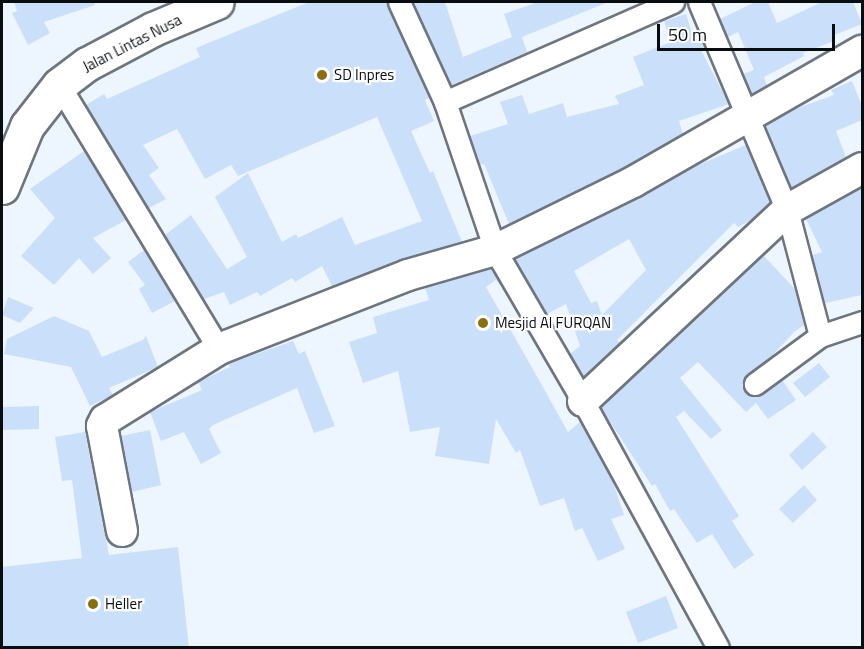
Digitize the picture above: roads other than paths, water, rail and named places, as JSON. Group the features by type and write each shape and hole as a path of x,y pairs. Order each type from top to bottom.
{"highway":[{"name":"Jalan Lintas Nusa","path":"2,187 27,126 59,84 87,64 144,34 217,2"}],"street":[{"path":"399,2 444,102 495,250 583,401 718,648"},
{"path":"444,102 673,2"},
{"path":"699,2 787,210 820,336"},
{"path":"122,531 103,423 219,349 408,275 495,250 633,182 862,51"},
{"path":"59,84 219,349"},
{"path":"583,401 787,210 862,168"},
{"path":"755,384 820,336 862,322"}],"place":[{"name":"SD Inpres","path":"322,75"},
{"name":"Mesjid Al FURQAN","path":"483,323"},
{"name":"Heller","path":"93,604"}]}
